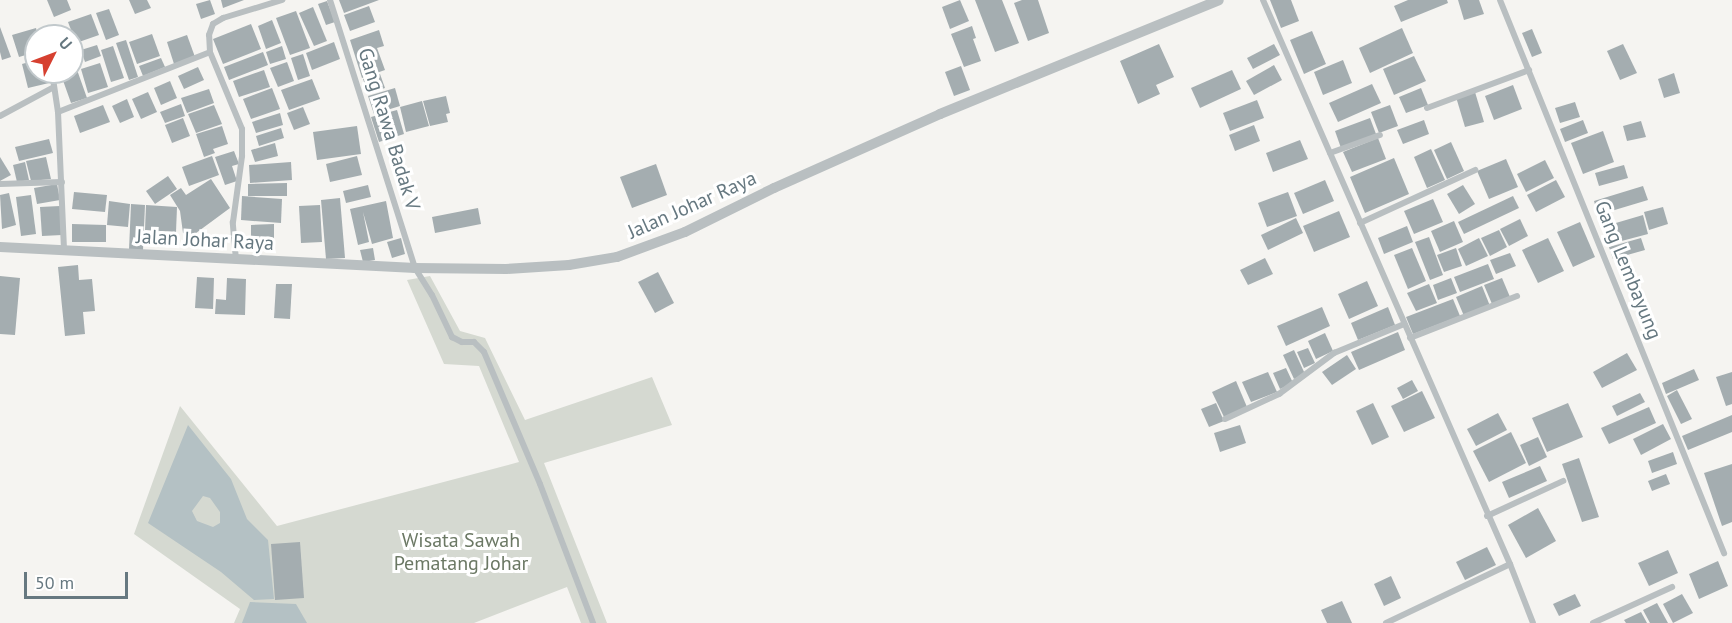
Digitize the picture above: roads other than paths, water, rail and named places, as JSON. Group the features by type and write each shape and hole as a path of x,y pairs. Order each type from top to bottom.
{"street":[{"path":"236,260 233,222 242,156 242,129 210,52 209,35 217,21 282,0"},
{"name":"Gang Rawa Badak V","path":"330,0 415,268 432,295 452,337 462,342 474,342 484,352 540,484 593,623"},
{"name":"Jalan Johar Raya","path":"0,247 415,268 507,269 569,265 617,257 649,247 940,114 1219,0"},
{"path":"1263,0 1487,516 1510,564 1533,623"},
{"name":"Gang Lembayung","path":"1500,0 1724,553"},
{"path":"58,112 210,52"},
{"path":"1427,108 1529,70"},
{"path":"54,84 58,112 58,158 62,182 64,251"},
{"path":"0,116 54,87"},
{"path":"1330,153 1380,135"},
{"path":"1360,223 1476,170"},
{"path":"0,184 62,182"},
{"path":"1410,338 1516,296"},
{"path":"1225,419 1278,394 1328,357 1404,324"},
{"path":"1487,516 1563,481"},
{"path":"1386,623 1510,564"},
{"path":"1593,623 1672,587"}],"park label":[{"name":"Wisata Sawah Pematang Johar","path":"461,552"}]}
